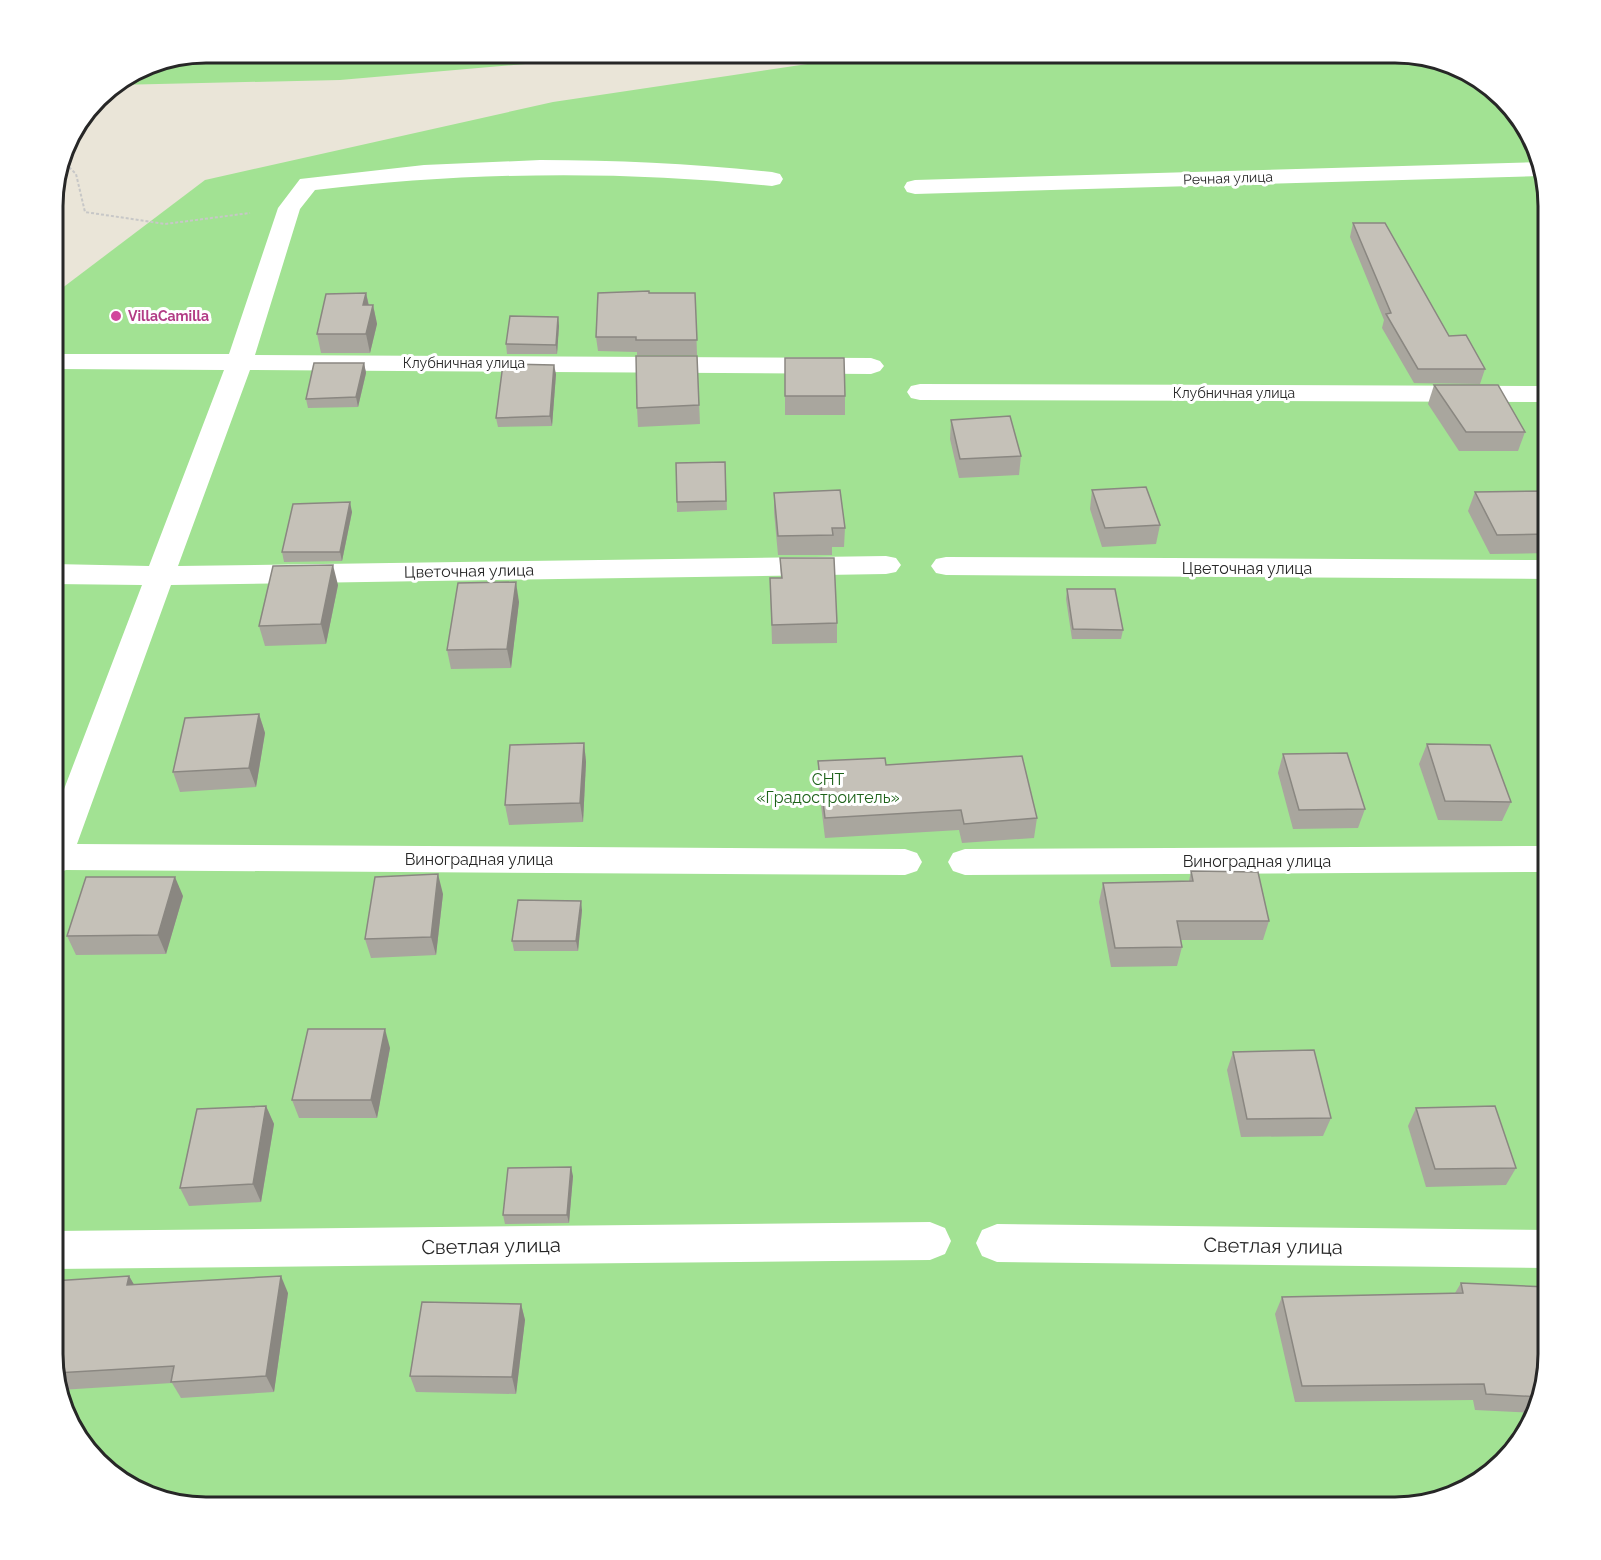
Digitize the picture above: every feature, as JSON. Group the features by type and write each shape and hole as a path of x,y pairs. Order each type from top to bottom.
{"street":[{"path":"63,833 240,362 289,208 308,184 384,174 507,166 699,170 772,179"},
{"name":"Речная улица","path":"915,187 1533,169"},
{"name":"Клубничная улица","path":"63,362 871,366"},
{"name":"Клубничная улица","path":"920,392 1538,394"},
{"name":"Цветочная улица","path":"63,574 160,576 886,565"},
{"name":"Цветочная улица","path":"946,566 1538,570"},
{"name":"Виноградная улица","path":"63,859 905,862"},
{"name":"Виноградная улица","path":"965,862 1538,859"},
{"name":"Светлая улица","path":"63,1250 930,1242"},
{"name":"Светлая улица","path":"997,1243 1538,1249"}],"path":[{"path":"69,167 76,174 85,212 165,224 289,208"}],"green space":[{"path":"206,63 536,63 340,80 131,85 169,68"},
{"name":"СНТ «Градостроитель»","path":"814,63 1404,63 1432,68 1466,82 1502,112 1519,135 1535,178 1538,206 1538,1354 1535,1382 1519,1425 1496,1455 1466,1478 1441,1489 1404,1497 197,1497 160,1489 135,1478 105,1455 87,1433 68,1391 63,1354 63,287 205,180 553,102"}],"building":[{"path":"1353,223 1385,223 1449,336 1466,335 1485,369 1418,369 1386,314 1391,313"},
{"path":"649,291 649,293 695,293 697,340 636,340 636,337 596,337 598,293"},
{"path":"366,293 363,305 373,305 366,334 317,334 326,294"},
{"path":"510,316 558,317 556,345 506,344"},
{"path":"636,356 697,356 699,405 637,408"},
{"path":"785,358 844,358 845,396 785,396"},
{"path":"314,363 364,363 356,397 306,399"},
{"path":"503,364 554,365 550,416 496,418"},
{"path":"1434,385 1498,385 1525,432 1466,432"},
{"path":"1010,416 1021,456 960,459 951,420"},
{"path":"725,462 726,501 677,502 676,463"},
{"path":"1146,487 1160,525 1105,528 1092,490"},
{"path":"840,490 845,528 832,528 833,535 778,536 774,493"},
{"path":"1538,491 1538,534 1497,535 1475,492"},
{"path":"350,502 340,552 282,552 293,504"},
{"path":"780,558 834,558 837,623 772,625 770,578 782,578"},
{"path":"333,565 321,624 259,626 273,566"},
{"path":"516,582 507,649 447,650 458,583"},
{"path":"1067,589 1115,589 1123,630 1073,629"},
{"path":"259,714 249,768 173,772 185,718"},
{"path":"584,743 580,803 505,805 510,745"},
{"path":"1427,744 1490,745 1511,802 1445,801"},
{"path":"1347,753 1365,809 1299,810 1283,754"},
{"path":"1022,756 1037,818 964,824 961,810 825,818 818,761 885,758 886,765"},
{"path":"1191,871 1258,872 1269,921 1177,921 1182,947 1115,948 1103,883 1193,881"},
{"path":"438,874 431,937 365,939 375,877"},
{"path":"86,877 175,877 158,935 67,936"},
{"path":"518,900 581,901 576,941 512,941"},
{"path":"308,1029 385,1029 371,1100 292,1100"},
{"path":"1314,1050 1331,1118 1247,1119 1233,1052"},
{"path":"266,1106 253,1184 180,1188 197,1109"},
{"path":"1495,1106 1516,1168 1435,1169 1416,1108"},
{"path":"571,1167 567,1215 503,1215 508,1168"},
{"path":"129,1276 127,1285 281,1276 266,1376 171,1382 174,1366 64,1373 63,1280"},
{"path":"1461,1283 1538,1287 1537,1372 1531,1396 1486,1394 1484,1384 1302,1386 1282,1297 1463,1293"},
{"path":"422,1302 521,1304 512,1377 410,1376"}],"place":[{"name":"VillaCamilla","path":"116,316"}]}
